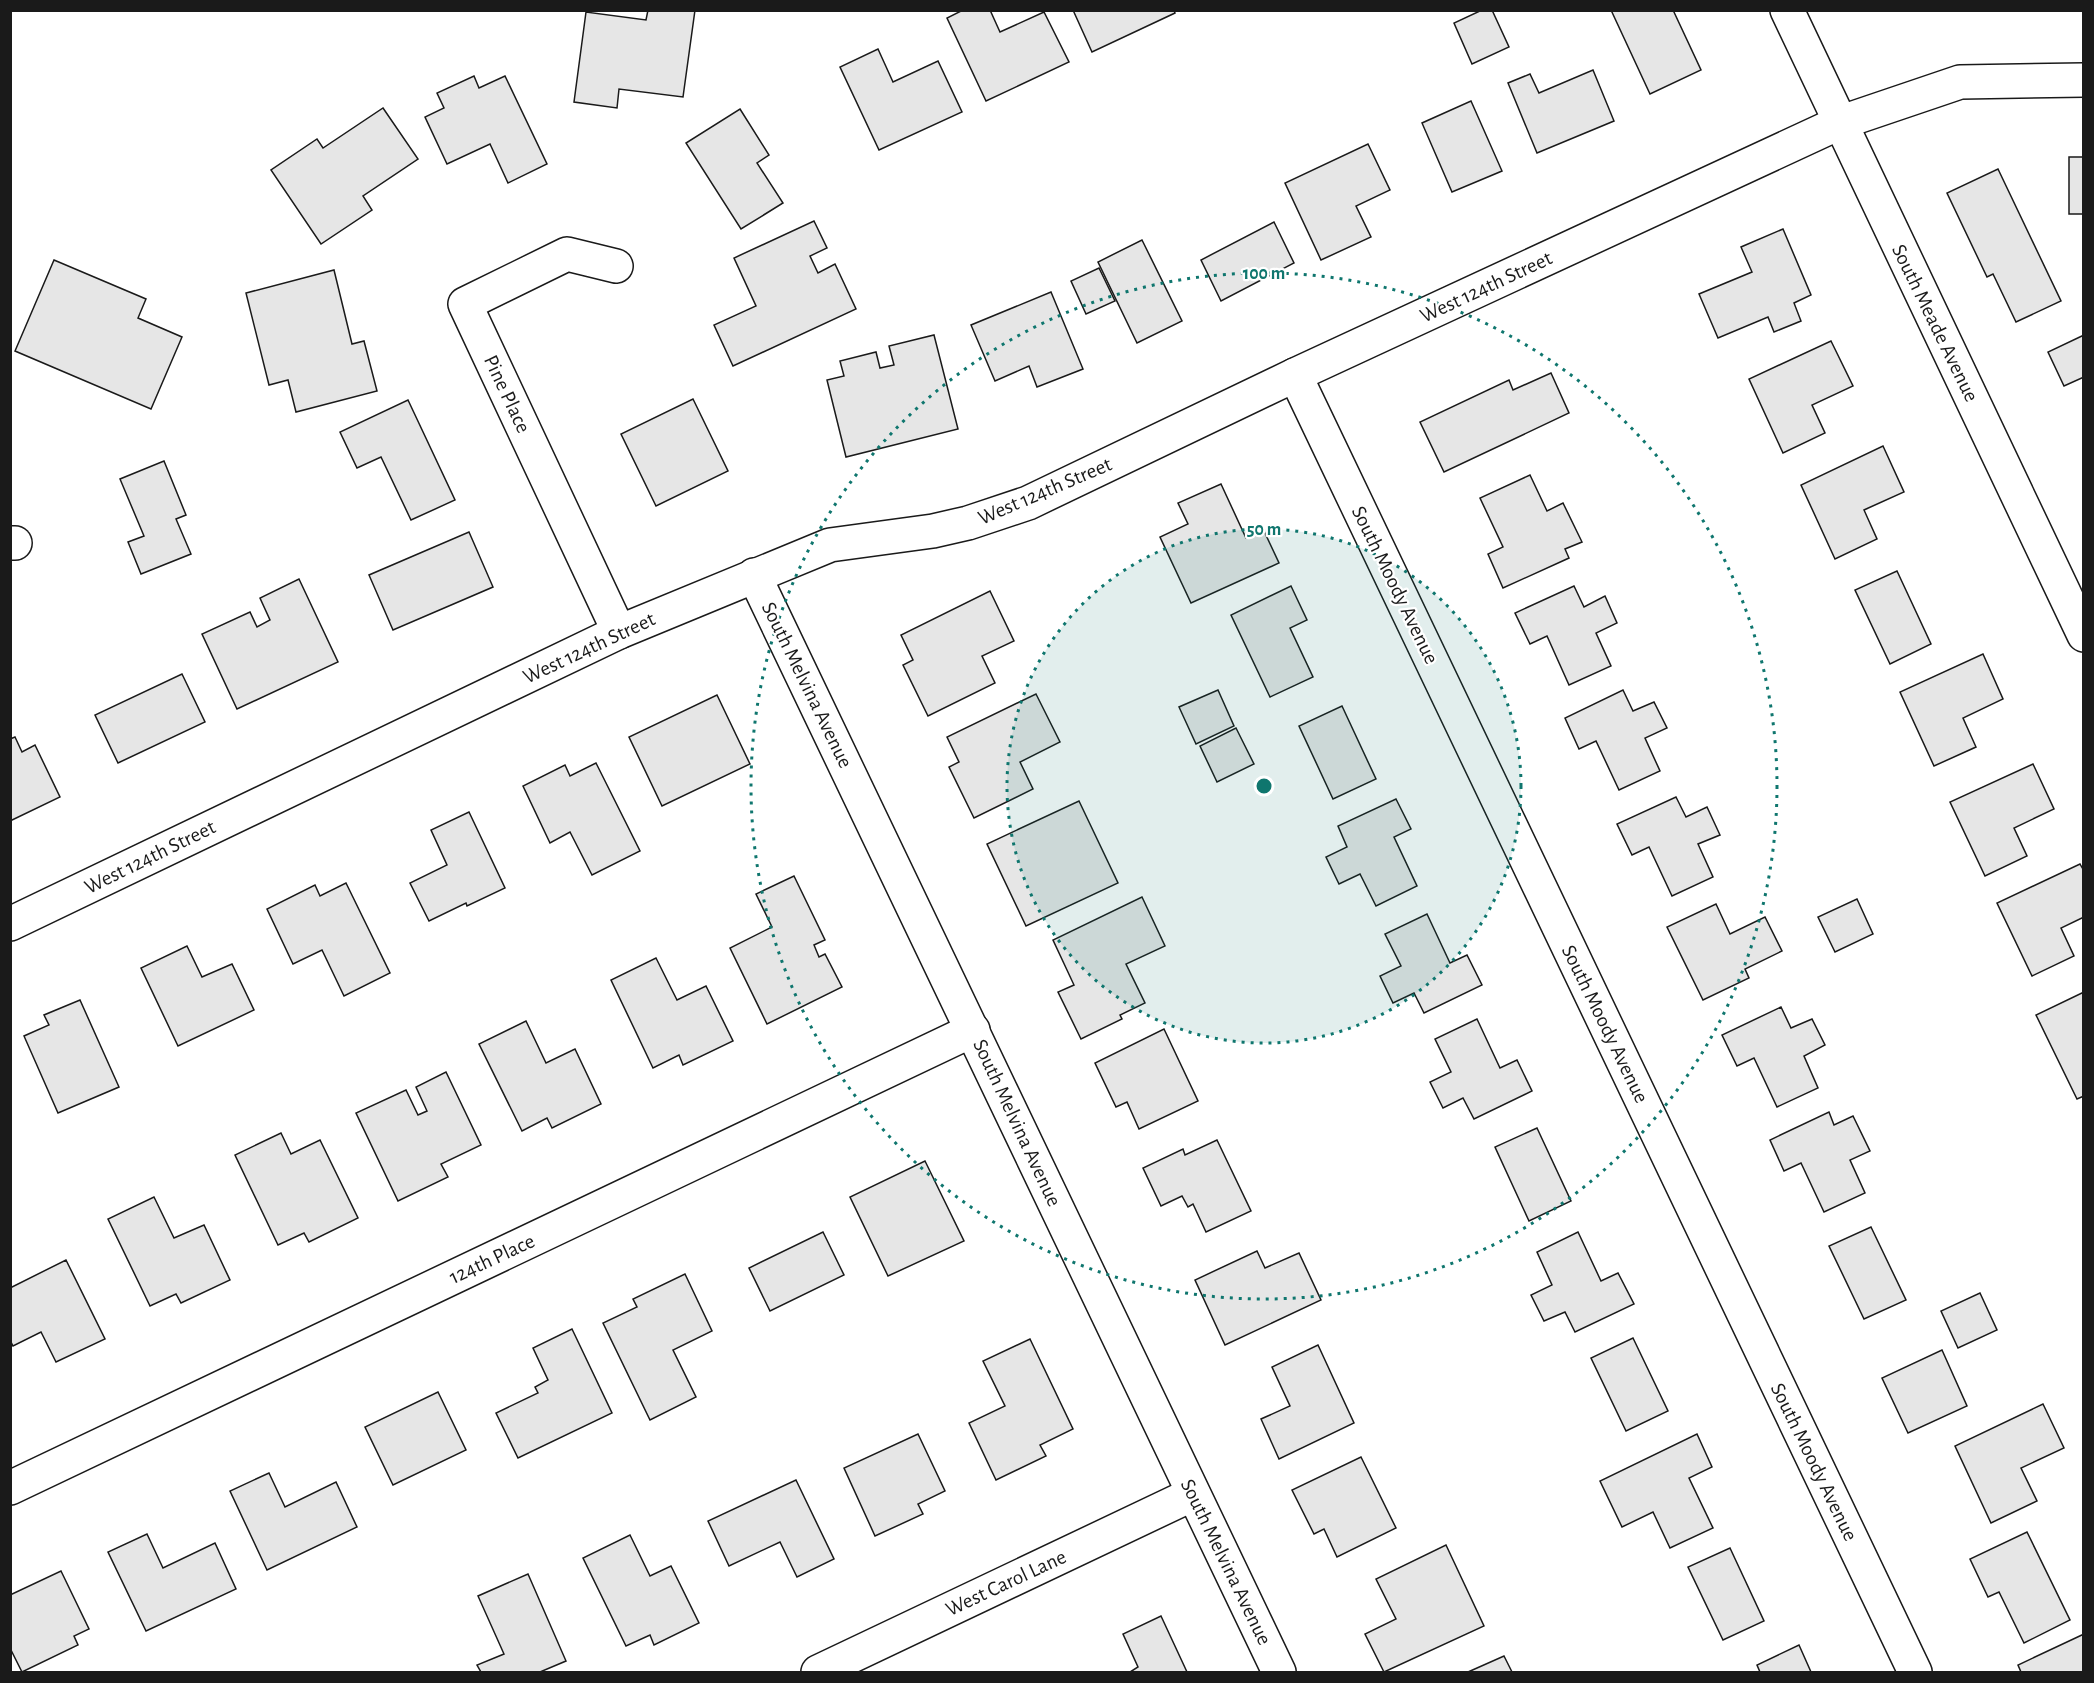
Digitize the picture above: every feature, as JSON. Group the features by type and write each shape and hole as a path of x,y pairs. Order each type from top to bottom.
{"street":[{"name":"South Meade Avenue","path":"1787,10 2084,635"},
{"name":"West 124th Street","path":"10,924 619,632 830,545 956,526 1028,502 1295,375 1839,123 1960,82 2084,80"},
{"name":"Pine Place","path":"616,266 567,254 465,304 619,632"},
{"name":"South Moody Avenue","path":"1295,375 1915,1672"},
{"name":"South Melvina Avenue","path":"754,575 1279,1672"},
{"name":"124th Place","path":"10,1488 973,1030"},
{"name":"West Carol Lane","path":"818,1672 1193,1494"}],"building":[{"path":"648,10 695,10 683,97 619,89 617,108 574,102 586,12 646,20"},
{"path":"963,10 990,10 1000,32 1044,12 1069,62 986,101 947,18"},
{"path":"1073,10 1174,10 1175,13 1092,52"},
{"path":"1482,10 1492,10 1509,47 1472,64 1454,23"},
{"path":"1611,10 1673,10 1701,70 1650,94"},
{"path":"878,49 893,82 938,61 962,112 879,150 840,67"},
{"path":"1593,70 1614,121 1537,153 1508,83 1530,74 1539,93"},
{"path":"474,76 479,88 505,76 547,164 508,183 490,144 447,164 425,117 444,108 437,93"},
{"path":"1471,101 1502,171 1452,192 1422,123"},
{"path":"383,108 418,159 363,196 372,210 321,244 271,170 317,139 323,148"},
{"path":"740,109 769,155 757,163 783,203 741,229 686,143"},
{"path":"1368,144 1390,190 1356,206 1371,237 1321,260 1285,183"},
{"path":"2069,157 2084,157 2084,214 2069,214"},
{"path":"1998,169 2061,301 2016,322 1993,274 1987,277 1947,193"},
{"path":"814,221 827,248 810,256 818,273 835,264 856,309 733,366 714,325 756,306 734,258"},
{"path":"1274,222 1294,263 1221,301 1201,260"},
{"path":"1783,229 1811,295 1794,303 1801,321 1774,332 1768,317 1718,338 1699,294 1752,272 1741,247"},
{"path":"1142,240 1182,321 1137,343 1098,262"},
{"path":"54,260 146,299 138,318 182,337 151,409 15,351"},
{"path":"1099,268 1115,301 1086,314 1071,281"},
{"path":"334,270 352,344 364,341 377,391 296,412 288,380 269,385 246,293"},
{"path":"1051,292 1083,369 1037,387 1029,366 995,381 971,325"},
{"path":"934,335 958,429 846,457 827,380 844,376 840,361 876,352 880,368 894,365 889,346"},
{"path":"2084,335 2084,377 2064,386 2048,352"},
{"path":"1831,341 1853,386 1812,405 1825,433 1783,453 1749,379"},
{"path":"1551,373 1569,413 1444,472 1420,422 1509,380 1513,390"},
{"path":"693,399 728,471 656,506 621,434"},
{"path":"408,400 455,500 411,520 381,457 357,468 340,432"},
{"path":"1883,446 1904,492 1864,510 1877,539 1835,559 1801,485"},
{"path":"164,461 186,515 176,519 191,554 141,574 128,542 144,536 120,479"},
{"path":"1530,475 1547,511 1563,503 1582,542 1565,549 1569,558 1503,588 1488,554 1503,547 1480,498"},
{"path":"1221,484 1246,538 1264,531 1279,563 1191,603 1160,537 1188,524 1178,503"},
{"path":"469,532 493,587 393,630 369,575"},
{"path":"1897,571 1931,644 1890,664 1855,590"},
{"path":"299,579 338,662 237,709 202,634 250,612 257,627 270,620 260,598"},
{"path":"1291,586 1307,620 1290,628 1313,677 1270,697 1231,615"},
{"path":"1574,586 1584,607 1605,596 1617,623 1596,633 1611,666 1569,685 1547,636 1530,644 1515,613"},
{"path":"990,591 1014,641 982,656 995,683 928,716 903,665 913,660 901,635"},
{"path":"1983,654 2003,699 1963,718 1976,747 1934,766 1900,692"},
{"path":"182,674 205,722 118,763 95,715"},
{"path":"1218,690 1234,726 1196,744 1179,707"},
{"path":"1623,690 1633,711 1654,702 1667,728 1645,738 1660,771 1619,790 1596,741 1579,749 1565,718"},
{"path":"1036,694 1060,742 1020,762 1033,789 974,818 949,767 959,762 947,737"},
{"path":"717,695 750,764 662,806 629,737"},
{"path":"1342,706 1376,779 1333,799 1299,726"},
{"path":"1236,728 1254,764 1217,782 1200,746"},
{"path":"15,737 22,752 35,745 60,797 10,821 10,739"},
{"path":"596,763 640,851 592,875 570,832 550,843 523,786 565,765 570,776"},
{"path":"2033,764 2054,809 2014,828 2027,856 1985,876 1950,802"},
{"path":"1676,797 1686,817 1707,807 1720,835 1698,844 1713,877 1672,896 1649,847 1632,855 1617,824"},
{"path":"1396,799 1411,829 1394,837 1417,886 1376,906 1360,874 1339,884 1326,857 1347,847 1338,826"},
{"path":"1079,801 1118,883 1026,926 987,844"},
{"path":"469,812 505,888 429,921 410,883 447,865 431,830"},
{"path":"2080,864 2084,871 2084,917 2061,928 2074,956 2032,976 1997,903"},
{"path":"794,876 825,940 814,945 819,957 825,954 842,987 767,1024 730,948 772,927 756,894"},
{"path":"346,883 390,973 344,996 322,950 293,964 267,909 315,885 320,896"},
{"path":"1142,897 1165,946 1126,964 1145,1003 1120,1015 1122,1019 1081,1039 1058,992 1074,985 1053,940"},
{"path":"1857,899 1873,934 1835,952 1818,917"},
{"path":"1716,904 1730,934 1765,917 1782,951 1745,969 1749,978 1703,1000 1667,927"},
{"path":"1427,914 1450,963 1467,955 1482,985 1424,1013 1414,993 1393,1003 1380,976 1401,966 1385,934"},
{"path":"187,946 202,977 232,964 254,1010 178,1046 141,968"},
{"path":"656,958 677,1000 706,986 733,1041 683,1065 679,1055 653,1068 611,980"},
{"path":"2084,992 2084,1096 2077,1099 2036,1015"},
{"path":"80,1000 119,1087 58,1113 24,1036 49,1025 44,1015"},
{"path":"1781,1007 1791,1028 1812,1019 1825,1045 1804,1056 1818,1088 1777,1107 1754,1058 1737,1066 1722,1035"},
{"path":"1477,1019 1500,1068 1517,1060 1532,1091 1474,1119 1463,1098 1443,1108 1430,1082 1451,1072 1435,1039"},
{"path":"526,1021 546,1063 575,1049 601,1104 552,1128 547,1118 522,1131 479,1044"},
{"path":"1164,1029 1198,1101 1139,1129 1127,1102 1116,1107 1095,1063"},
{"path":"446,1072 481,1145 441,1164 448,1177 398,1201 356,1113 406,1090 418,1115 427,1111 416,1087"},
{"path":"1829,1112 1834,1125 1853,1116 1870,1151 1850,1160 1865,1193 1824,1212 1801,1163 1784,1171 1770,1140"},
{"path":"1537,1128 1571,1201 1529,1221 1495,1147"},
{"path":"281,1133 291,1154 320,1140 358,1218 309,1242 304,1233 278,1245 235,1155"},
{"path":"1217,1140 1251,1211 1206,1232 1193,1204 1188,1207 1182,1196 1161,1206 1143,1168 1183,1149 1185,1155"},
{"path":"925,1161 964,1241 888,1276 850,1197"},
{"path":"154,1197 174,1238 204,1225 230,1280 181,1303 176,1294 150,1306 108,1219"},
{"path":"1871,1227 1906,1300 1864,1319 1829,1246"},
{"path":"823,1232 844,1275 770,1311 749,1268"},
{"path":"1578,1232 1601,1281 1618,1273 1634,1304 1575,1332 1565,1312 1544,1321 1531,1295 1552,1285 1537,1252"},
{"path":"1257,1251 1265,1268 1299,1253 1321,1300 1225,1345 1195,1280"},
{"path":"66,1260 105,1339 56,1362 41,1332 13,1346 10,1340 10,1288"},
{"path":"685,1274 712,1331 673,1350 696,1397 650,1420 603,1323 637,1307 633,1299"},
{"path":"1980,1293 1997,1330 1958,1348 1941,1311"},
{"path":"572,1329 612,1413 518,1458 496,1413 538,1393 535,1387 548,1380 533,1348"},
{"path":"1633,1338 1668,1411 1626,1431 1591,1358"},
{"path":"1030,1339 1073,1429 1040,1445 1046,1456 996,1480 969,1423 1005,1406 983,1361"},
{"path":"1318,1345 1354,1423 1279,1459 1261,1419 1290,1406 1272,1367"},
{"path":"1942,1350 1967,1406 1908,1433 1882,1378"},
{"path":"438,1392 466,1450 393,1485 365,1427"},
{"path":"2043,1404 2064,1448 2021,1468 2037,1501 1991,1523 1955,1446"},
{"path":"918,1434 945,1491 918,1504 923,1514 875,1536 844,1468"},
{"path":"1697,1434 1712,1467 1689,1478 1713,1528 1670,1548 1653,1512 1622,1527 1600,1481"},
{"path":"1361,1457 1396,1528 1337,1557 1324,1529 1314,1534 1292,1490"},
{"path":"269,1473 285,1507 336,1482 357,1527 267,1570 230,1491"},
{"path":"796,1480 834,1559 797,1577 780,1542 729,1566 708,1521"},
{"path":"2027,1532 2070,1620 2024,1643 1999,1592 1988,1597 1970,1559"},
{"path":"147,1534 163,1568 215,1543 236,1589 146,1631 108,1552"},
{"path":"630,1535 650,1576 671,1566 699,1623 654,1645 650,1635 626,1646 583,1558"},
{"path":"1446,1545 1484,1626 1384,1672 1365,1634 1396,1619 1376,1579"},
{"path":"1730,1548 1764,1621 1723,1640 1688,1567"},
{"path":"61,1571 89,1629 74,1636 78,1645 22,1672 10,1648 10,1595"},
{"path":"528,1574 566,1661 540,1672 481,1672 477,1665 504,1654 478,1596"},
{"path":"1161,1616 1187,1672 1130,1672 1138,1667 1123,1634"},
{"path":"2084,1634 2084,1672 2021,1672 2018,1665"},
{"path":"1799,1645 1811,1672 1760,1672 1757,1665"},
{"path":"1504,1656 1512,1672 1468,1672"}]}
